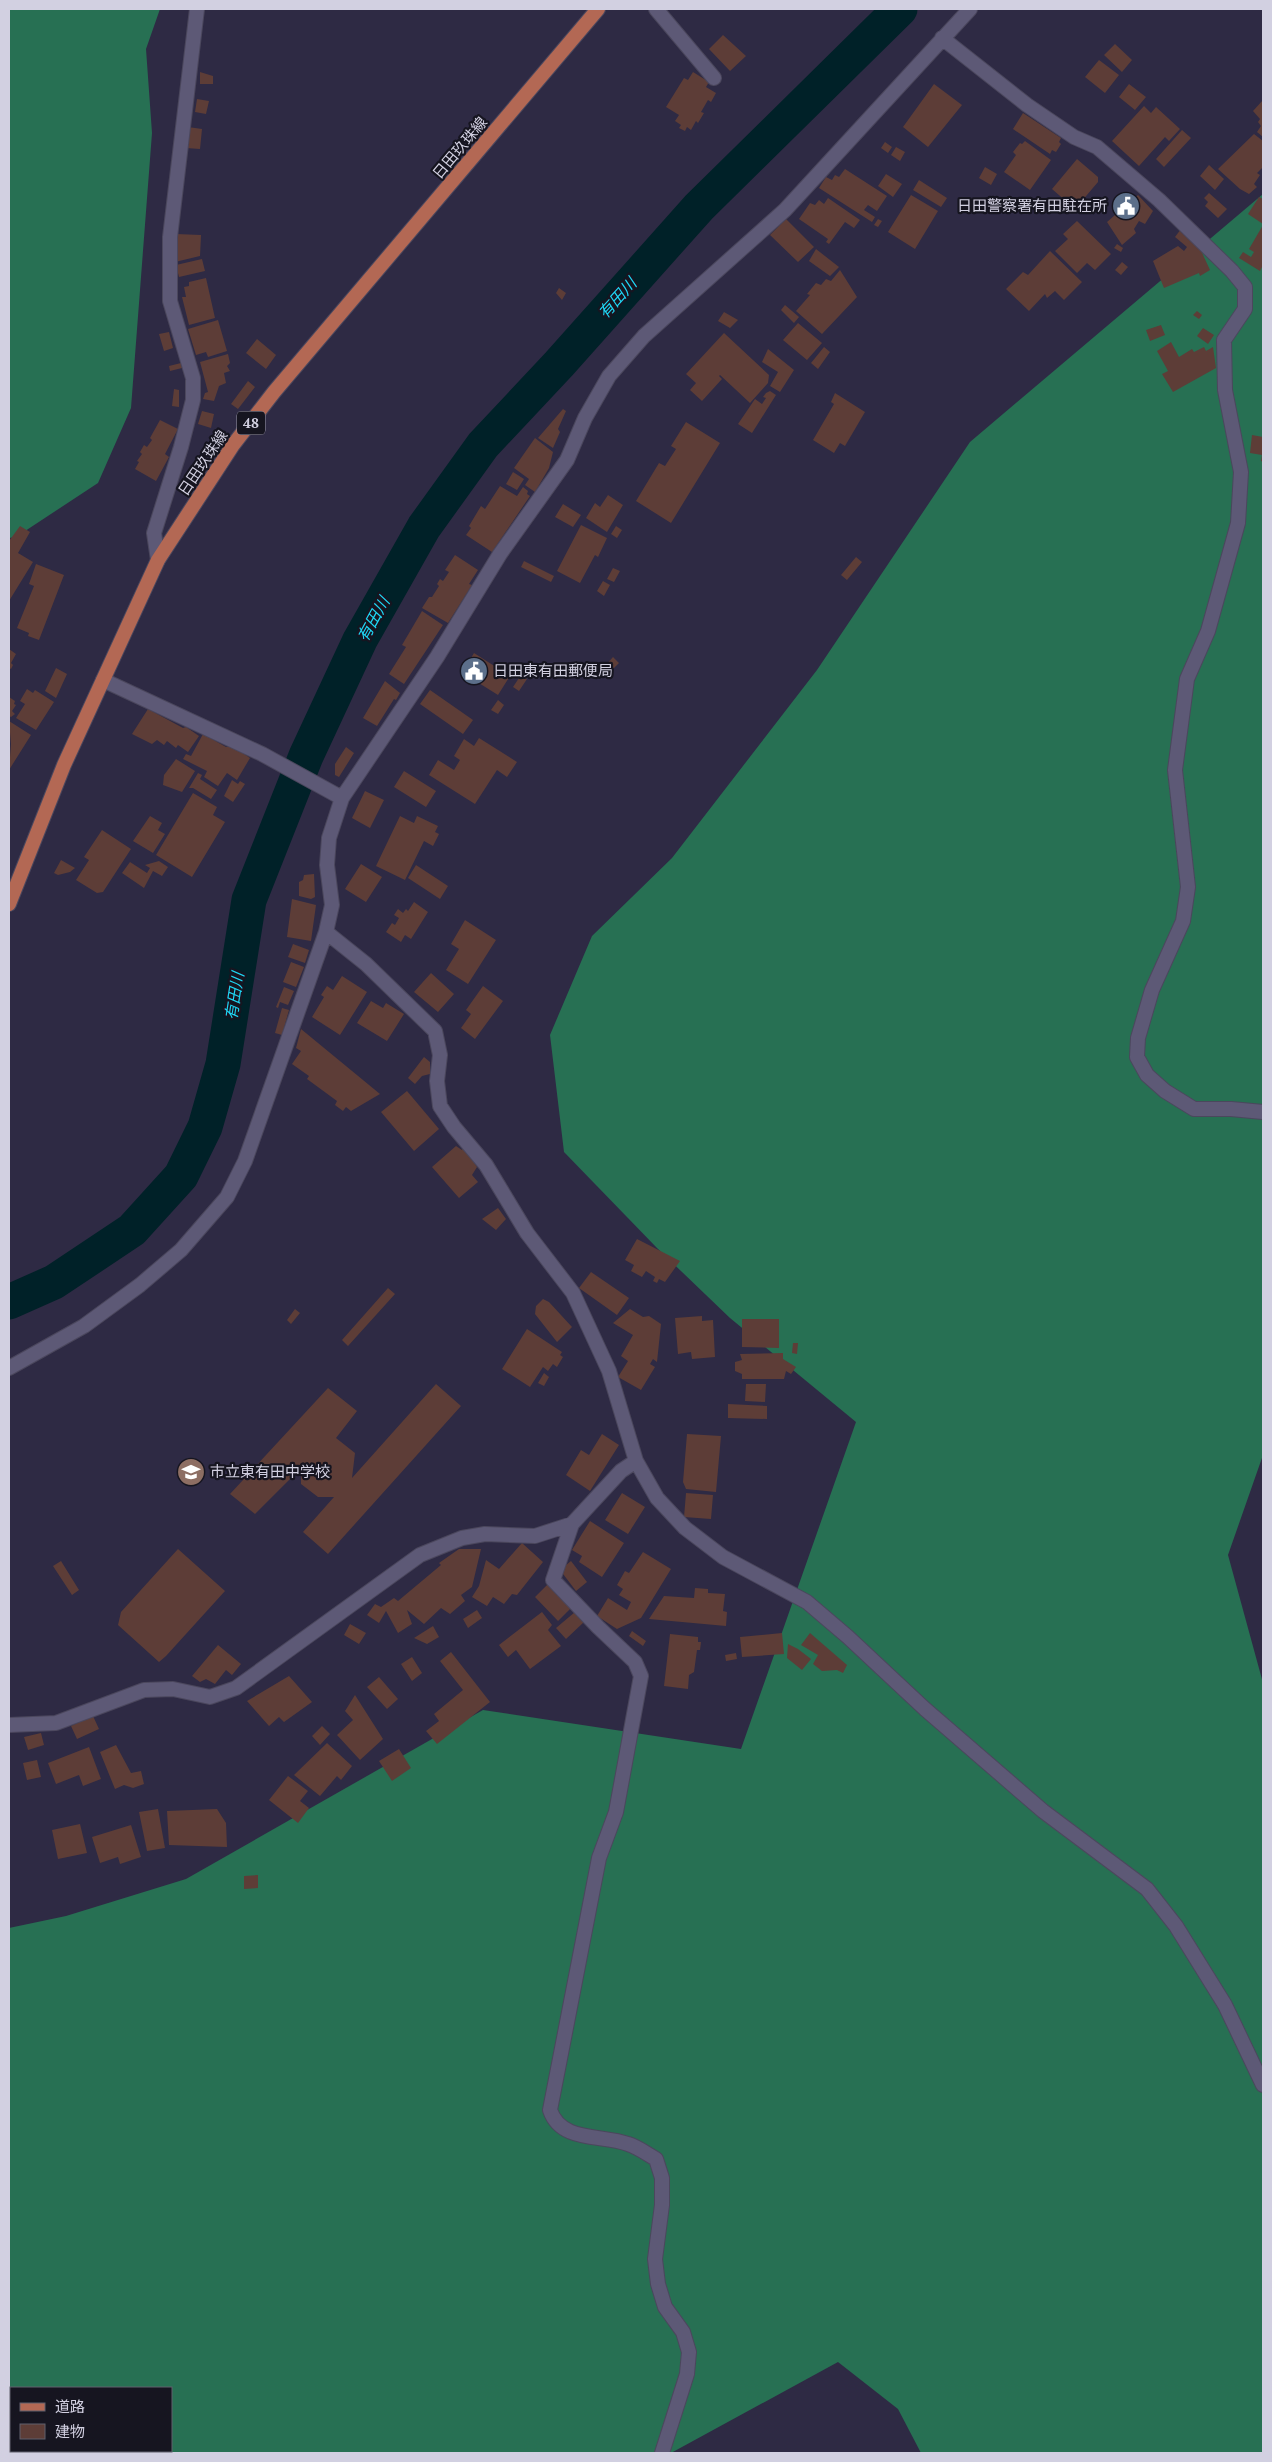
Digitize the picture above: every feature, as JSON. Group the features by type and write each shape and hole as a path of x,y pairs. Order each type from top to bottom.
{"main road":[{"name":"日田玖珠線","path":"9,904 64,765 158,560 233,445 274,392 598,9"}],"street":[{"path":"158,560 154,533 193,400 193,378 170,301 170,237 196,9"},
{"path":"656,9 714,78"},
{"path":"9,1368 84,1326 140,1286 181,1250 228,1198 245,1161 326,932 332,905 327,865 329,838 342,798 437,657 500,554 567,460 585,418 609,376 644,336 785,210 970,9"},
{"path":"942,38 1027,105 1074,137 1097,147 1160,200 1232,271 1245,287 1245,309 1224,340 1225,390 1240,472 1238,523 1208,632 1187,680 1175,770 1188,887 1182,921 1150,998 1138,1038 1137,1057 1147,1075 1165,1091 1194,1109 1231,1109 1263,1112"},
{"path":"103,680 262,754 342,798"},
{"path":"326,932 372,970 436,1031 440,1055 437,1081 440,1106 454,1127 486,1165 527,1233 573,1294 609,1371 636,1462 657,1498 685,1528 723,1557 808,1602 925,1709 1043,1811 1147,1889 1176,1926 1225,2005 1263,2085"},
{"path":"636,1462 621,1472 572,1524 553,1580 635,1662 641,1676 616,1812 598,1858 550,2110 554,2121 574,2134 628,2144 656,2159 662,2178 662,2205 655,2259 658,2284 665,2307 683,2332 689,2352 687,2374 662,2453"},
{"path":"9,1725 56,1723 144,1690 173,1689 210,1697 236,1688 420,1555 462,1538 485,1534 536,1536 572,1524"}],"green space":[{"path":"9,9 160,9 146,49 152,133 131,408 98,483 16,537 9,538"},
{"path":"1263,194 1263,1455 1228,1555 1263,1683 1263,2453 921,2453 898,2409 838,2362 671,2453 9,2453 9,1928 66,1916 186,1879 483,1710 741,1749 856,1422 730,1318 657,1248 564,1152 550,1035 592,936 672,858 817,670 970,442"}],"building":[{"path":"723,35 746,56 730,71 709,49"},
{"path":"1115,44 1132,60 1122,72 1104,55"},
{"path":"1099,60 1119,75 1105,93 1085,77"},
{"path":"200,72 213,76 213,84 200,84"},
{"path":"693,72 709,82 706,87 716,93 711,102 708,100 701,112 704,113 698,123 696,121 691,130 687,127 685,131 679,128 681,125 675,121 679,115 666,107 684,78 688,80"},
{"path":"934,84 962,105 928,147 903,127"},
{"path":"1129,84 1146,97 1135,110 1119,97"},
{"path":"197,99 209,101 206,114 195,112"},
{"path":"1263,100 1263,137 1257,132 1261,126 1258,122 1260,119 1253,111"},
{"path":"1144,106 1151,113 1156,107 1180,129 1169,141 1165,137 1139,166 1112,141"},
{"path":"1023,113 1061,138 1059,142 1061,144 1056,152 1052,150 1050,154 1013,129"},
{"path":"188,127 202,129 200,149 186,148"},
{"path":"1182,130 1191,138 1164,167 1156,159"},
{"path":"1254,134 1263,141 1263,167 1257,173 1260,175 1254,184 1257,187 1249,194 1240,189 1218,169"},
{"path":"1025,141 1051,160 1030,190 1004,172 1016,155 1013,152 1020,143 1022,144"},
{"path":"885,142 892,147 888,153 881,148"},
{"path":"896,147 905,152 900,161 891,155"},
{"path":"1077,159 1098,177 1098,182 1075,209 1052,189"},
{"path":"1209,165 1224,179 1215,190 1200,176"},
{"path":"985,167 997,174 991,185 979,178"},
{"path":"845,169 887,196 877,211 868,205 864,210 875,217 872,222 819,188 826,177 832,180 835,175 839,177"},
{"path":"886,174 902,184 893,197 878,186"},
{"path":"919,180 947,198 941,207 913,190"},
{"path":"1209,193 1227,209 1218,218 1205,206 1208,202 1204,198"},
{"path":"911,195 938,211 915,249 888,232"},
{"path":"1138,195 1153,211 1145,224 1139,221 1134,229 1136,233 1122,245 1107,222"},
{"path":"1259,197 1263,199 1263,224 1248,214"},
{"path":"828,198 860,220 854,228 845,222 829,244 826,242 828,239 799,219 810,203 815,205 819,200 824,204"},
{"path":"786,219 814,247 798,262 770,235"},
{"path":"878,219 882,221 878,227 874,225"},
{"path":"1077,221 1111,254 1095,270 1087,263 1077,273 1055,251 1068,239 1063,234"},
{"path":"1263,225 1263,265 1260,271 1239,258 1243,252 1251,257 1254,252 1249,249"},
{"path":"1181,229 1198,244 1210,270 1200,276 1199,273 1164,288 1153,261 1178,246 1184,251 1187,247 1175,237"},
{"path":"176,234 201,235 200,256 175,262"},
{"path":"1117,244 1123,248 1121,252 1114,248"},
{"path":"816,249 839,267 830,276 809,261"},
{"path":"1050,251 1082,282 1064,300 1055,291 1047,298 1045,294 1029,311 1006,289 1023,272 1028,275"},
{"path":"202,259 205,271 179,277 176,265"},
{"path":"1122,262 1128,267 1121,275 1115,270"},
{"path":"840,270 857,297 822,334 796,311 810,295 807,294 816,283 821,285 826,279 831,281"},
{"path":"206,278 215,318 189,325 182,297 186,297 184,287 189,286 189,282"},
{"path":"559,288 566,293 562,300 556,293"},
{"path":"785,305 799,317 794,323 781,310"},
{"path":"1197,311 1202,315 1199,319 1193,315"},
{"path":"724,312 738,320 730,328 718,321"},
{"path":"218,320 227,351 208,357 206,352 196,355 188,329"},
{"path":"798,323 822,343 807,360 783,340"},
{"path":"1161,325 1165,335 1150,341 1146,330"},
{"path":"1203,328 1214,335 1208,344 1197,336"},
{"path":"169,332 173,348 164,351 159,334"},
{"path":"724,333 769,375 768,383 750,403 720,375 722,379 702,401 690,390 696,383 686,374"},
{"path":"257,339 276,355 266,369 246,353"},
{"path":"1171,342 1179,357 1192,349 1194,352 1204,347 1206,351 1213,347 1216,368 1173,392 1162,374 1168,371 1157,351"},
{"path":"824,347 830,352 818,369 811,363"},
{"path":"768,349 794,370 780,392 770,386 778,372 762,362"},
{"path":"228,354 230,363 227,366 230,371 224,373 226,383 219,386 214,401 203,399 205,393 208,392 200,362"},
{"path":"181,363 182,368 170,371 169,366"},
{"path":"248,381 255,387 238,409 231,404"},
{"path":"174,389 179,390 179,407 172,406"},
{"path":"770,391 776,395 752,433 738,424 755,399 762,404 766,398 763,397"},
{"path":"835,393 865,412 845,446 840,443 834,453 813,440 834,404 831,402"},
{"path":"563,409 566,411 558,429 560,432 553,448 538,438"},
{"path":"202,411 214,414 211,428 198,424"},
{"path":"160,420 178,429 165,454 169,457 156,481 135,469 139,462 137,461 142,454 140,452 144,445 147,447 152,440 150,438"},
{"path":"686,422 720,443 671,523 636,501 659,463 665,466 676,449 671,446"},
{"path":"1252,435 1263,437 1263,462 1261,461 1262,455 1250,453"},
{"path":"535,438 553,452 549,468 535,492 525,485 529,479 514,468"},
{"path":"513,472 524,479 517,490 506,484"},
{"path":"500,486 517,496 523,487 530,496 492,552 466,535 481,506 485,509"},
{"path":"608,495 623,505 607,532 586,518 595,503 600,507"},
{"path":"563,504 581,515 573,527 555,517"},
{"path":"581,525 607,538 598,557 595,555 580,583 557,571"},
{"path":"20,526 30,532 18,553 33,562 9,601 9,541"},
{"path":"616,526 622,530 617,538 611,534"},
{"path":"455,555 478,570 469,584 472,585 448,623 422,608 439,586 437,584 440,579 443,581 449,572 445,570"},
{"path":"856,557 862,562 847,580 841,575"},
{"path":"524,561 554,576 551,582 521,567"},
{"path":"36,564 64,575 39,640 28,636 29,633 17,628 34,586 29,584"},
{"path":"613,568 620,571 614,582 607,579"},
{"path":"603,581 610,585 604,596 597,591"},
{"path":"422,611 443,625 404,684 389,674 406,647 402,645"},
{"path":"9,649 16,654 11,663 13,665 11,669 9,668"},
{"path":"474,653 510,676 498,695 466,675 475,660 471,658"},
{"path":"613,657 619,663 611,671 605,666"},
{"path":"56,668 67,674 56,698 45,691"},
{"path":"521,675 527,679 519,691 513,687"},
{"path":"385,681 400,693 377,726 363,718"},
{"path":"27,689 33,693 35,690 54,702 36,730 16,718 25,704 20,701"},
{"path":"430,690 473,720 463,734 420,704"},
{"path":"9,697 15,701 14,704 16,705 12,711 15,714 11,717 9,716"},
{"path":"498,700 504,705 498,714 491,710"},
{"path":"148,709 183,728 186,727 199,736 188,752 178,745 176,748 167,741 164,745 157,740 152,744 132,734"},
{"path":"9,721 31,735 9,770 11,744"},
{"path":"203,734 226,747 233,746 250,758 237,780 227,773 218,786 204,777 207,771 183,759 186,754 191,756"},
{"path":"479,738 517,762 507,777 497,770 475,804 429,775 438,760 454,770 460,760 454,756 464,739 474,746"},
{"path":"346,747 354,753 339,777 335,775 335,764"},
{"path":"176,759 195,771 182,792 163,785 164,775"},
{"path":"404,771 436,791 426,807 394,787"},
{"path":"198,773 202,775 200,779 217,790 211,799 193,788 189,788"},
{"path":"232,780 238,784 240,781 245,784 233,802 224,796"},
{"path":"365,791 384,800 370,828 352,818"},
{"path":"193,793 217,807 213,815 225,822 192,877 156,855"},
{"path":"150,816 162,823 158,830 165,834 153,853 133,841"},
{"path":"400,816 414,823 417,816 438,826 435,832 439,834 433,846 424,841 405,880 376,866"},
{"path":"102,830 131,849 103,892 97,893 76,880 89,860 84,857"},
{"path":"61,860 75,868 70,872 58,875 54,873"},
{"path":"159,861 168,867 162,876 153,871 144,888 122,873 130,862 147,873 150,868 145,865"},
{"path":"361,864 382,877 366,902 345,889"},
{"path":"416,865 448,886 440,899 408,878"},
{"path":"314,874 315,897 311,899 299,896 299,882 303,880 304,875"},
{"path":"292,899 316,905 311,941 287,937"},
{"path":"414,902 428,912 411,939 405,935 401,942 386,932 392,923 395,925 399,918 394,915 398,909 403,913 406,909 408,911"},
{"path":"465,920 496,940 468,984 446,970 459,949 451,944"},
{"path":"293,944 309,950 305,963 288,957"},
{"path":"291,962 304,967 296,987 283,982"},
{"path":"431,973 454,994 438,1012 414,992"},
{"path":"342,976 367,992 340,1035 312,1017 324,997 321,995 327,986 333,990"},
{"path":"483,986 503,1001 475,1039 461,1028 471,1014 466,1010"},
{"path":"284,987 294,991 288,1005 280,1002 278,1008 276,1007"},
{"path":"371,1001 383,1008 386,1003 404,1014 387,1041 357,1023"},
{"path":"282,1008 289,1010 282,1035 275,1033"},
{"path":"301,1029 380,1094 351,1111 346,1107 343,1111 335,1105 337,1101 307,1079 309,1076 292,1064 301,1051 296,1048"},
{"path":"424,1057 430,1062 430,1074 422,1076 415,1084 408,1078"},
{"path":"407,1091 439,1129 414,1151 381,1112"},
{"path":"456,1146 462,1150 464,1147 477,1167 472,1175 478,1182 459,1198 432,1167"},
{"path":"498,1208 506,1219 496,1230 482,1219"},
{"path":"637,1239 680,1261 665,1282 659,1279 657,1283 653,1281 655,1277 646,1271 642,1277 631,1271 634,1265 625,1260"},
{"path":"591,1272 629,1298 617,1315 579,1288"},
{"path":"388,1288 395,1294 348,1346 342,1340"},
{"path":"543,1299 549,1302 572,1327 557,1342 535,1314 536,1306"},
{"path":"295,1309 300,1313 291,1324 287,1320"},
{"path":"630,1309 643,1317 649,1316 661,1324 657,1362 653,1359 650,1364 655,1367 641,1390 618,1377 628,1361 621,1356 633,1335 613,1323"},
{"path":"702,1316 702,1321 713,1320 715,1357 692,1359 691,1352 678,1354 675,1318"},
{"path":"742,1319 779,1319 779,1348 742,1347"},
{"path":"527,1329 562,1352 560,1355 563,1357 557,1367 553,1364 548,1371 543,1367 530,1387 502,1369"},
{"path":"793,1343 798,1343 797,1354 792,1353"},
{"path":"783,1353 783,1359 796,1367 791,1374 786,1371 784,1379 742,1379 742,1374 735,1371 735,1362 742,1360 740,1354"},
{"path":"544,1373 549,1377 544,1386 538,1383"},
{"path":"436,1384 461,1406 328,1554 303,1532 334,1497 318,1497 301,1484 301,1468 255,1514 230,1494 328,1388 357,1411 336,1438 355,1453 352,1478"},
{"path":"746,1384 766,1384 765,1402 745,1401"},
{"path":"728,1404 767,1406 767,1419 728,1418"},
{"path":"602,1434 619,1445 590,1491 566,1475 581,1450 589,1455"},
{"path":"687,1434 721,1436 716,1492 686,1489 683,1482"},
{"path":"622,1493 645,1507 628,1534 605,1520"},
{"path":"686,1493 713,1495 711,1519 684,1517"},
{"path":"590,1521 624,1543 602,1577 579,1562 582,1556 572,1550"},
{"path":"522,1543 543,1562 517,1595 512,1594 504,1604 493,1597 487,1606 472,1597 479,1586 486,1560 499,1569"},
{"path":"178,1549 225,1591 159,1662 118,1625 121,1612"},
{"path":"459,1549 481,1549 472,1587 461,1595 465,1601 450,1614 441,1608 424,1624 407,1610 412,1624 398,1633 386,1611 379,1623 367,1615 375,1604 381,1607 394,1598 398,1601 441,1565 439,1563"},
{"path":"643,1552 671,1569 641,1618 617,1629 597,1616 608,1598 627,1610 631,1602 619,1595 623,1589 617,1585 625,1571 629,1573"},
{"path":"61,1561 79,1590 72,1595 53,1566"},
{"path":"571,1561 587,1582 576,1591 560,1570"},
{"path":"549,1583 572,1607 558,1621 535,1597"},
{"path":"695,1588 708,1589 708,1593 725,1594 723,1611 727,1612 726,1626 649,1619 664,1596 694,1598"},
{"path":"477,1610 482,1618 468,1628 463,1619"},
{"path":"542,1612 552,1625 548,1630 561,1646 530,1669 516,1650 508,1657 499,1645"},
{"path":"575,1612 584,1622 566,1639 556,1628"},
{"path":"350,1624 366,1633 359,1644 344,1635"},
{"path":"433,1626 439,1637 427,1644 414,1638"},
{"path":"632,1631 646,1641 643,1646 629,1636"},
{"path":"782,1633 784,1654 742,1657 740,1637"},
{"path":"810,1633 847,1665 843,1673 837,1670 822,1671 813,1664 818,1655 801,1645"},
{"path":"670,1634 698,1637 698,1642 701,1642 700,1650 697,1650 694,1672 689,1675 688,1689 664,1686"},
{"path":"788,1644 811,1659 802,1670 787,1658"},
{"path":"218,1645 241,1664 232,1675 226,1670 215,1684 206,1679 200,1682 192,1676"},
{"path":"451,1652 490,1702 437,1744 426,1731 439,1721 434,1714 463,1690 440,1661"},
{"path":"736,1653 737,1659 726,1661 725,1655"},
{"path":"412,1657 422,1673 412,1681 401,1664"},
{"path":"289,1676 312,1702 284,1722 279,1717 269,1726 247,1701"},
{"path":"379,1677 398,1699 387,1709 367,1687"},
{"path":"355,1695 383,1739 360,1760 337,1735 353,1720 345,1711"},
{"path":"93,1716 99,1729 77,1739 71,1726"},
{"path":"322,1726 330,1734 320,1745 312,1736"},
{"path":"41,1733 44,1745 28,1750 24,1737"},
{"path":"327,1743 352,1766 341,1780 337,1776 320,1796 294,1775"},
{"path":"116,1745 131,1773 141,1771 144,1784 133,1788 124,1785 115,1789 100,1752"},
{"path":"89,1747 101,1779 83,1786 79,1775 56,1784 48,1763"},
{"path":"399,1749 411,1768 392,1781 379,1761"},
{"path":"37,1760 41,1777 27,1780 23,1763"},
{"path":"288,1776 308,1791 300,1801 309,1808 298,1823 269,1800"},
{"path":"158,1809 165,1848 147,1851 139,1812"},
{"path":"217,1809 226,1823 227,1847 169,1845 167,1811"},
{"path":"80,1824 87,1853 58,1859 52,1830"},
{"path":"131,1825 141,1857 120,1864 118,1857 100,1863 92,1837"},
{"path":"258,1875 258,1888 244,1889 244,1876"}],"waterway":[{"name":"有田川","path":"9,1302 54,1282 132,1230 181,1176 205,1127 223,1064 249,900 306,756 360,640 424,527 483,445 559,364 699,207 900,9"}],"place":[{"name":"日田警察署有田駐在所","path":"1126,206"},
{"name":"日田東有田郵便局","path":"474,671"},
{"name":"市立東有田中学校","path":"191,1472"}]}
